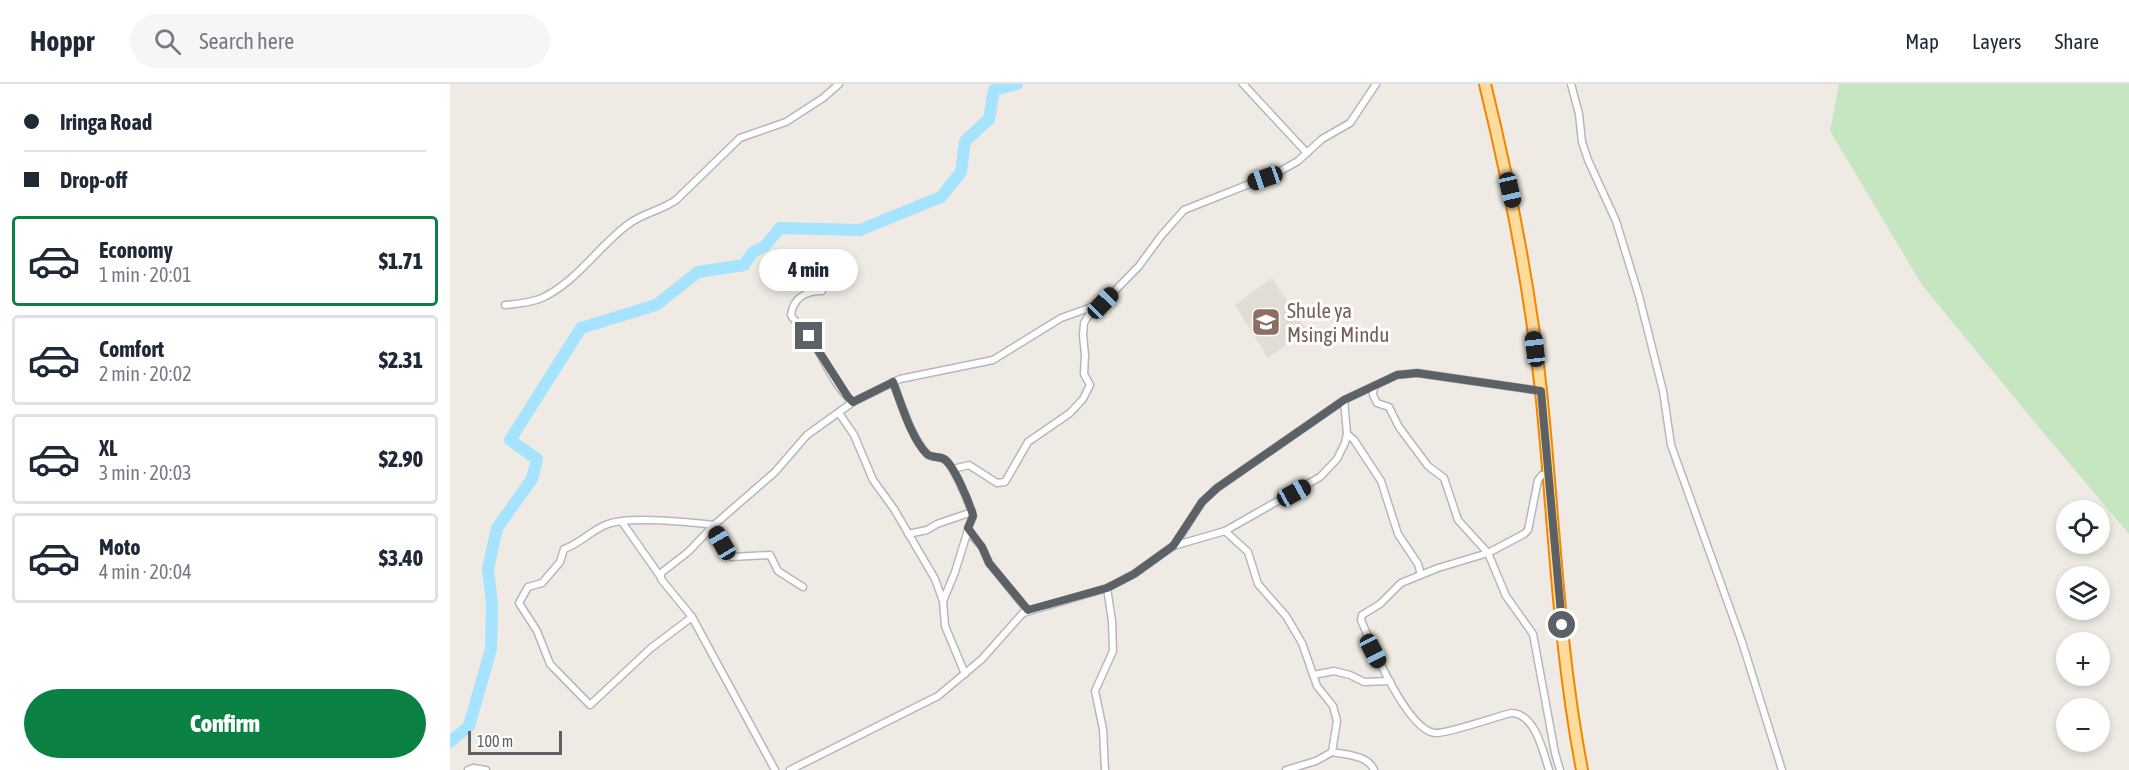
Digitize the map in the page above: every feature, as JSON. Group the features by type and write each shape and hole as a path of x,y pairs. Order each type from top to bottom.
{"highway":[{"path":"1485,84 1522,252 1541,391 1559,603 1575,736 1582,770"}],"street":[{"path":"505,305 531,302 567,282 616,233 632,222 676,200 740,138 786,122 823,98 839,84"},
{"path":"1243,84 1307,153"},
{"path":"660,576 662,571 688,552 713,526 775,471 807,435 853,402 893,382 939,370 987,362 1061,318 1103,303 1139,266 1184,210 1277,173 1307,153 1322,139 1350,123 1376,84"},
{"path":"1571,84 1579,114 1582,142 1616,221 1639,296 1663,391 1671,445 1742,642 1782,770"},
{"path":"822,291 813,291 799,298 794,303 791,315 794,321 807,332 853,402"},
{"path":"953,469 969,465 985,473 997,483 1005,482 1029,441 1065,416 1083,399 1090,386 1083,374 1085,352 1083,327 1093,308"},
{"path":"1173,546 1209,494 1344,400 1397,375 1417,373 1541,391"},
{"path":"893,382 912,432 926,453 942,458 953,469 973,516 943,601"},
{"path":"1374,386 1373,395 1377,403 1389,407 1399,427 1428,466 1444,478 1458,520 1488,553 1506,596 1533,634 1560,770"},
{"path":"790,770 938,696 990,651 1028,610 1107,588 1122,581 1173,546 1225,531 1320,477 1337,459 1345,443 1347,434 1344,400"},
{"path":"839,413 854,435 873,480 894,508 935,579 943,601 945,626 965,674"},
{"path":"1347,434 1354,440 1381,481 1398,534 1418,564 1421,575"},
{"path":"1547,474 1542,475 1538,480 1527,532 1488,553 1401,583 1380,604 1361,617 1373,651 1409,714 1423,728 1436,733 1510,712 1521,714 1540,740 1549,770"},
{"path":"908,534 921,532 972,512"},
{"path":"692,617 651,648 591,705 550,664 537,631 519,606 528,587 542,583 560,562 564,549 573,546 599,527 612,522 675,522 713,526"},
{"path":"622,522 692,617 775,770"},
{"path":"713,526 732,557 770,555 778,571 803,587"},
{"path":"968,530 982,547 989,563 1028,610"},
{"path":"1225,531 1248,552 1258,584 1281,610 1302,643 1312,675 1335,712 1336,731 1332,752"},
{"path":"1105,770 1103,729 1095,691 1113,651 1112,621 1107,588"},
{"path":"1312,675 1334,671 1364,681 1390,681"},
{"path":"1286,770 1317,761 1332,752 1361,758 1371,763 1374,770"},
{"path":"468,770 473,768 486,770"}],"shaded area":[{"path":"1272,278 1307,330 1268,358 1235,305"}],"green space":[{"path":"1839,84 2129,84 2129,534 2110,512 2110,500 2100,500 1922,285 1830,131"}],"waterway":[{"path":"450,742 469,726 491,649 492,604 488,569 497,528 532,479 537,459 510,440 581,328 656,305 698,272 744,265 753,252 765,246 780,228 860,230 941,197 961,172 965,141 989,119 994,90 1017,84"}],"place":[{"name":"Shule ya Msingi Mindu","path":"1266,322"}],"route":[{"path":"809,336 853,402 893,382 912,432 926,453 942,458 953,469 972,512 969,532 982,547 989,563 1028,610 1107,588 1134,574 1173,546 1209,494 1344,400 1397,375 1417,373 1541,391 1562,625"}]}
